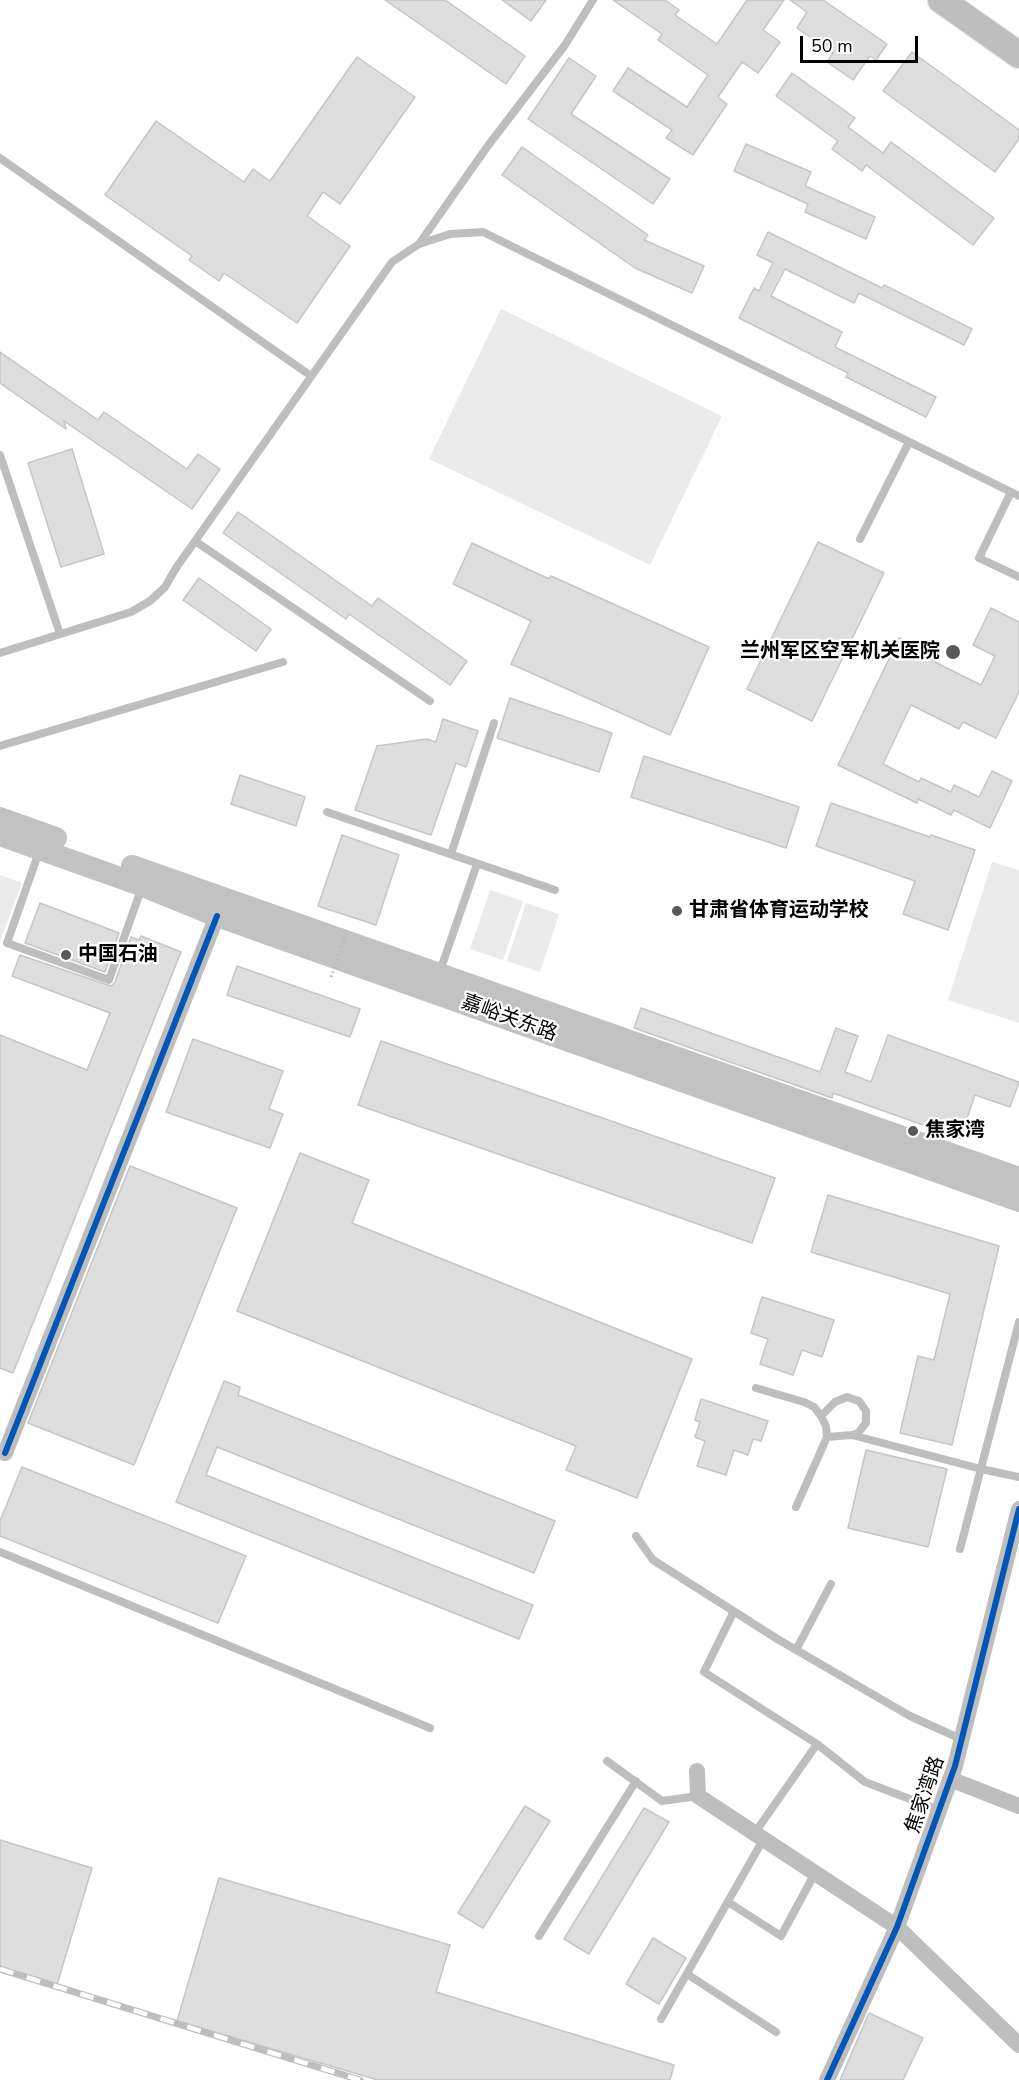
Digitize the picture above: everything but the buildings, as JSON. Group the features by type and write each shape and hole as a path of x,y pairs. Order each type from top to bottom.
{"main road":[{"path":"960,3 1019,35"},
{"path":"960,3 1019,56"},
{"name":"嘉峪关东路","path":"0,818 42,842 145,879 439,974 1019,1178"},
{"name":"嘉峪关东路","path":"0,835 42,842"},
{"name":"嘉峪关东路","path":"145,879 217,916 1019,1201"}],"street":[{"path":"3,1456 217,916"},
{"name":"焦家湾路","path":"827,2080 897,1927 950,1779 1019,1509"},
{"path":"697,1771 698,1796 897,1927 1019,2045"},
{"path":"950,1779 1019,1806"}],"lane":[{"path":"419,244 487,147 565,45 593,0"},
{"path":"0,158 311,376"},
{"path":"0,653 131,612 150,602 165,587 392,262 419,244 450,234 483,232 1015,494 980,558 1019,577"},
{"path":"860,539 909,442"},
{"path":"0,455 60,634"},
{"path":"195,541 430,701"},
{"path":"0,746 283,662"},
{"path":"451,854 494,723"},
{"path":"327,812 555,890"},
{"path":"42,842 7,943 110,980 145,879"},
{"path":"439,974 477,864"},
{"path":"960,1549 1019,1322"},
{"path":"756,1388 804,1401 822,1416 826,1426 827,1437 796,1507"},
{"path":"822,1416 841,1398 847,1397 859,1401 867,1417 863,1429 852,1436"},
{"path":"827,1437 852,1436 1019,1477"},
{"path":"636,1536 653,1560 796,1650 910,1716 961,1739"},
{"path":"0,1552 430,1728"},
{"path":"796,1650 831,1584"},
{"path":"734,1611 704,1672 817,1744 866,1782 939,1810"},
{"path":"661,2019 728,1902 758,1837 817,1744"},
{"path":"607,1761 662,1801 698,1796"},
{"path":"538,1936 636,1781"},
{"path":"728,1902 781,1936 815,1873"},
{"path":"687,1974 776,2032"}],"path":[{"path":"331,977 347,931"}],"shaded area":[{"path":"501,309 722,416 650,565 429,459"},
{"path":"992,862 1019,870 1019,1023 948,1000"},
{"path":"0,875 22,883 0,941"},
{"path":"490,890 523,901 503,960 470,949"},
{"path":"526,903 559,914 540,972 507,961"}],"railway":[{"path":"0,1969 360,2080"}],"cycle path":[{"path":"5,1453 217,916"},
{"path":"827,2080 897,1927 955,1766 1019,1509"}],"place":[{"name":"兰州军区空军机关医院","path":"953,652"},
{"name":"甘肃省体育运动学校","path":"677,911"},
{"name":"中国石油","path":"66,955"},
{"name":"焦家湾","path":"913,1131"}]}
